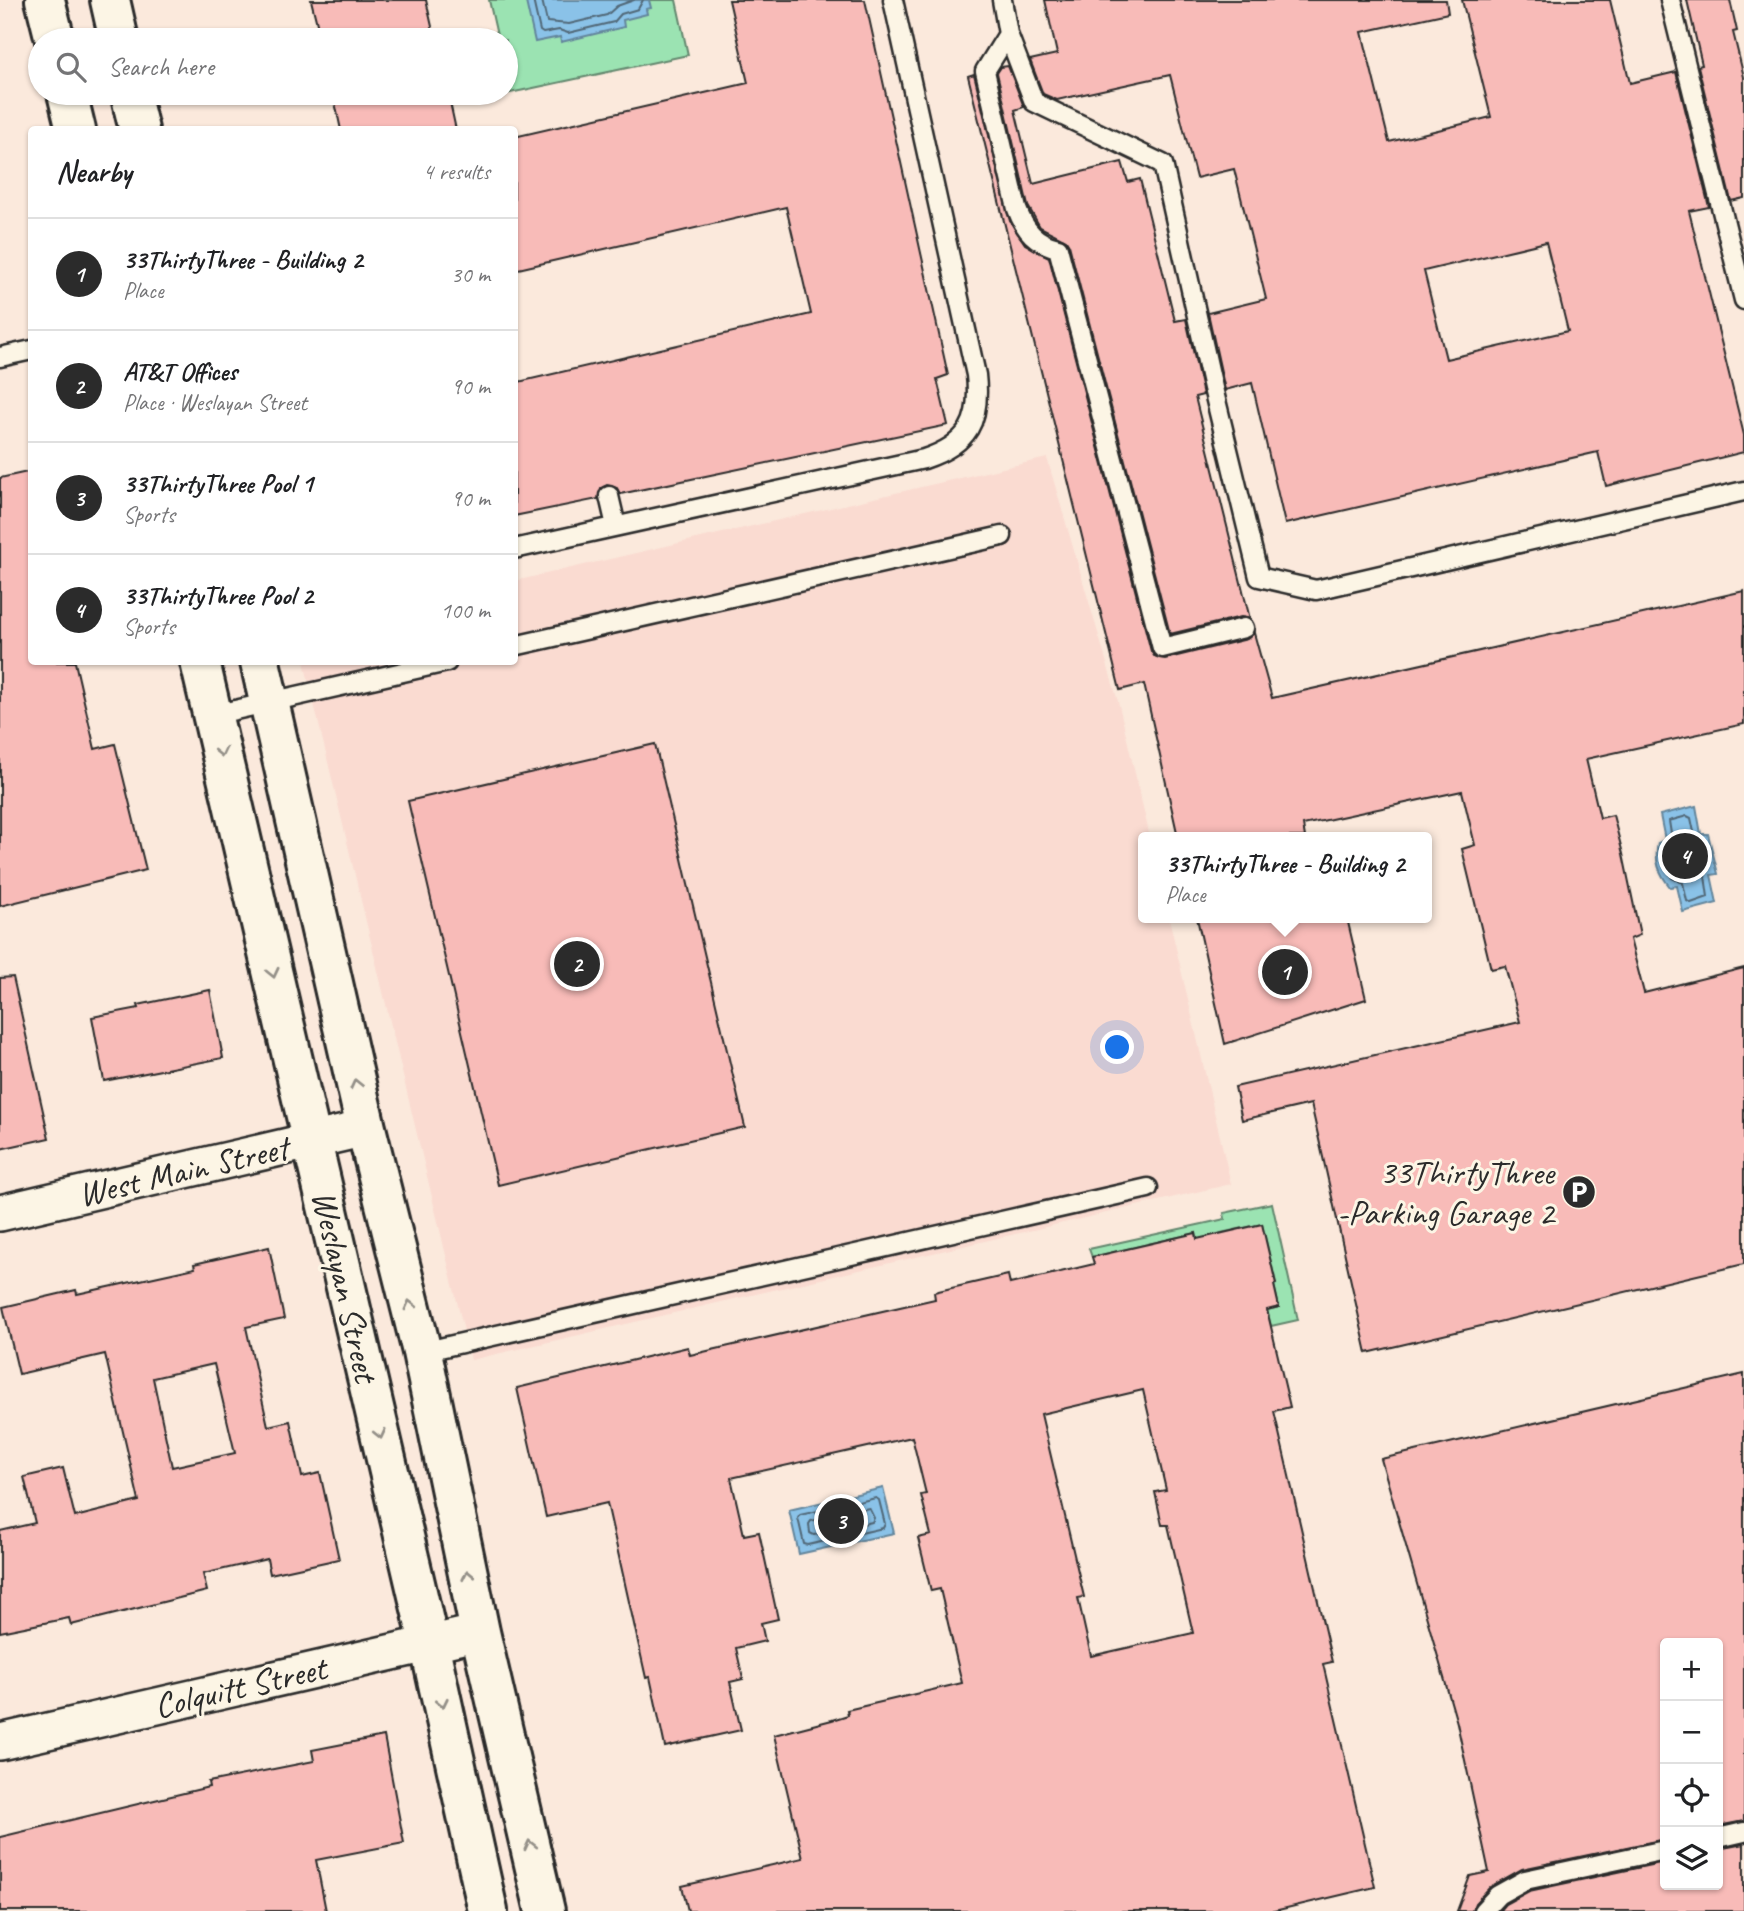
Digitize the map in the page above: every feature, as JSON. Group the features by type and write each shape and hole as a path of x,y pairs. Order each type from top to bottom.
{"main road":[{"path":"45,0 52,28"},
{"path":"110,0 116,28"},
{"path":"70,105 75,126"},
{"path":"134,105 138,126"},
{"name":"Weslayan Street","path":"201,665 429,1643 488,1911"},
{"name":"Weslayan Street","path":"261,665 366,1128 422,1352 480,1632 545,1911"}],"street":[{"name":"West Main Street","path":"0,1213 366,1128"},
{"name":"Colquitt Street","path":"0,1742 480,1632"}],"lane":[{"path":"518,547 924,459 940,454 958,443 971,427 978,398 976,375 893,0"},
{"path":"1002,0 1008,34 1034,102 1163,164 1259,577 1316,590 1744,491"},
{"path":"1670,0 1744,300"},
{"path":"1008,34 985,71 1017,209 1032,237 1045,245 1058,248 1162,648 1244,628"},
{"path":"0,357 28,351"},
{"path":"609,496 616,526"},
{"path":"518,645 1002,536"},
{"path":"213,715 434,665"},
{"path":"422,1352 1148,1188"},
{"path":"1723,1837 1744,1832"},
{"path":"1483,1911 1498,1895 1525,1880 1660,1851"}],"shaded area":[{"path":"1047,458 1119,705 1149,832 1138,832 1138,923 1170,923 1231,1184 471,1360 305,665 518,665 518,580"}],"green space":[{"path":"489,0 676,0 688,55 518,91 518,28 495,28"},
{"path":"1272,1203 1298,1320 1271,1326 1267,1310 1279,1307 1262,1224 1221,1233 1198,1242 1196,1233 1092,1257 1089,1249 1225,1219 1224,1213"}],"water":[{"path":"649,0 651,8 646,9 647,14 623,20 624,27 561,42 560,37 535,42 526,2"},
{"path":"1696,806 1701,834 1708,834 1718,874 1711,875 1717,903 1683,912 1677,886 1670,887 1658,866 1658,843 1665,840 1660,815"},
{"path":"883,1488 894,1533 799,1554 789,1510"}],"building":[{"path":"311,0 426,0 432,28 318,28"},
{"path":"729,0 865,0 948,375 937,379 948,425 620,494 617,488 607,485 601,488 598,499 518,515 518,382 811,314 786,207 518,269 518,136 748,83"},
{"path":"1045,0 1446,0 1448,13 1362,32 1389,142 1491,117 1462,0 1610,0 1630,83 1676,72 1709,207 1689,211 1744,435 1744,452 1606,486 1598,452 1285,524 1252,383 1225,390 1208,313 1266,299 1234,169 1196,178 1170,75 1057,100 1043,94 1030,60 1057,54","holes":["1546,242 1568,331 1446,359 1424,271"]},
{"path":"1687,0 1730,0 1737,31 1733,32 1744,77 1744,198 1731,201 1698,66 1702,65"},
{"path":"1008,66 1024,107 1015,110 1033,184 1122,162 1128,182 1140,179 1175,321 1186,319 1203,395 1195,397 1250,619 1241,617 1170,634 1069,245 1066,240 1040,227 1028,206 997,73 1001,67"},
{"path":"974,74 1010,221 1025,244 1049,257 1154,656 1165,659 1247,639 1254,633 1272,698 1744,591 1744,724 1586,759 1600,818 1613,815 1623,854 1640,935 1630,939 1644,993 1744,968 1744,1264 1367,1353 1311,1104 1242,1120 1235,1087 1520,1022 1505,966 1491,969 1462,849 1475,845 1462,791 1303,825 1304,832 1177,832 1144,684 1120,690 968,76"},
{"path":"336,105 451,105 455,126 340,126"},
{"path":"28,472 28,665 76,665 95,749 115,744 146,870 0,906 0,478"},
{"path":"655,744 745,1127 498,1185 408,801"},
{"path":"1198,923 1348,923 1366,999 1225,1044"},
{"path":"13,977 49,1138 0,1149 0,978"},
{"path":"210,990 223,1058 104,1081 92,1017"},
{"path":"1262,1224 1279,1307 1267,1310 1290,1407 1274,1411 1332,1662 1323,1664 1375,1887 1274,1911 688,1911 682,1886 803,1858 774,1735 848,1715 847,1710 962,1683 940,1589 931,1591 918,1538 931,1535 921,1495 926,1494 912,1437 731,1478 744,1535 759,1532 778,1619 761,1623 765,1641 736,1648 743,1679 730,1682 741,1730 665,1747 650,1677 646,1678 607,1503 546,1517 517,1388 688,1347 690,1355 935,1299 934,1292 1008,1275 1010,1284 1094,1264 1092,1257 1196,1233 1197,1239","holes":["1143,1390 1166,1490 1155,1492 1162,1525 1168,1525 1193,1633 1091,1656 1078,1598 1084,1597 1041,1414"]},
{"path":"269,1247 284,1319 246,1327 268,1426 290,1421 302,1477 320,1473 339,1559 270,1574 267,1559 203,1574 207,1591 71,1625 69,1618 0,1632 0,1531 35,1523 24,1477 63,1468 75,1517 139,1501 105,1354 19,1374 3,1307 76,1290 77,1294 195,1268 194,1264","holes":["214,1364 235,1453 172,1467 153,1378"]},
{"path":"1744,1374 1744,1821 1723,1825 1723,1638 1660,1638 1660,1840 1522,1869 1490,1887 1475,1903 1472,1911 1457,1911 1470,1876 1489,1872 1457,1723 1381,1459"},
{"path":"384,1736 404,1843 316,1860 326,1911 0,1911 0,1837 209,1787 208,1782 314,1761 312,1750"},
{"path":"1744,1844 1744,1911 1499,1911 1505,1904 1529,1891 1660,1863 1660,1890 1723,1890 1723,1848"}],"place":[{"name":"33ThirtyThree Pool 2","path":"1685,856"},
{"name":"AT&T Offices","path":"577,964"},
{"name":"33ThirtyThree - Building 2","path":"1285,972"},
{"name":"33ThirtyThree -Parking Garage 2","path":"1579,1192"},
{"name":"33ThirtyThree Pool 1","path":"841,1521"}]}
